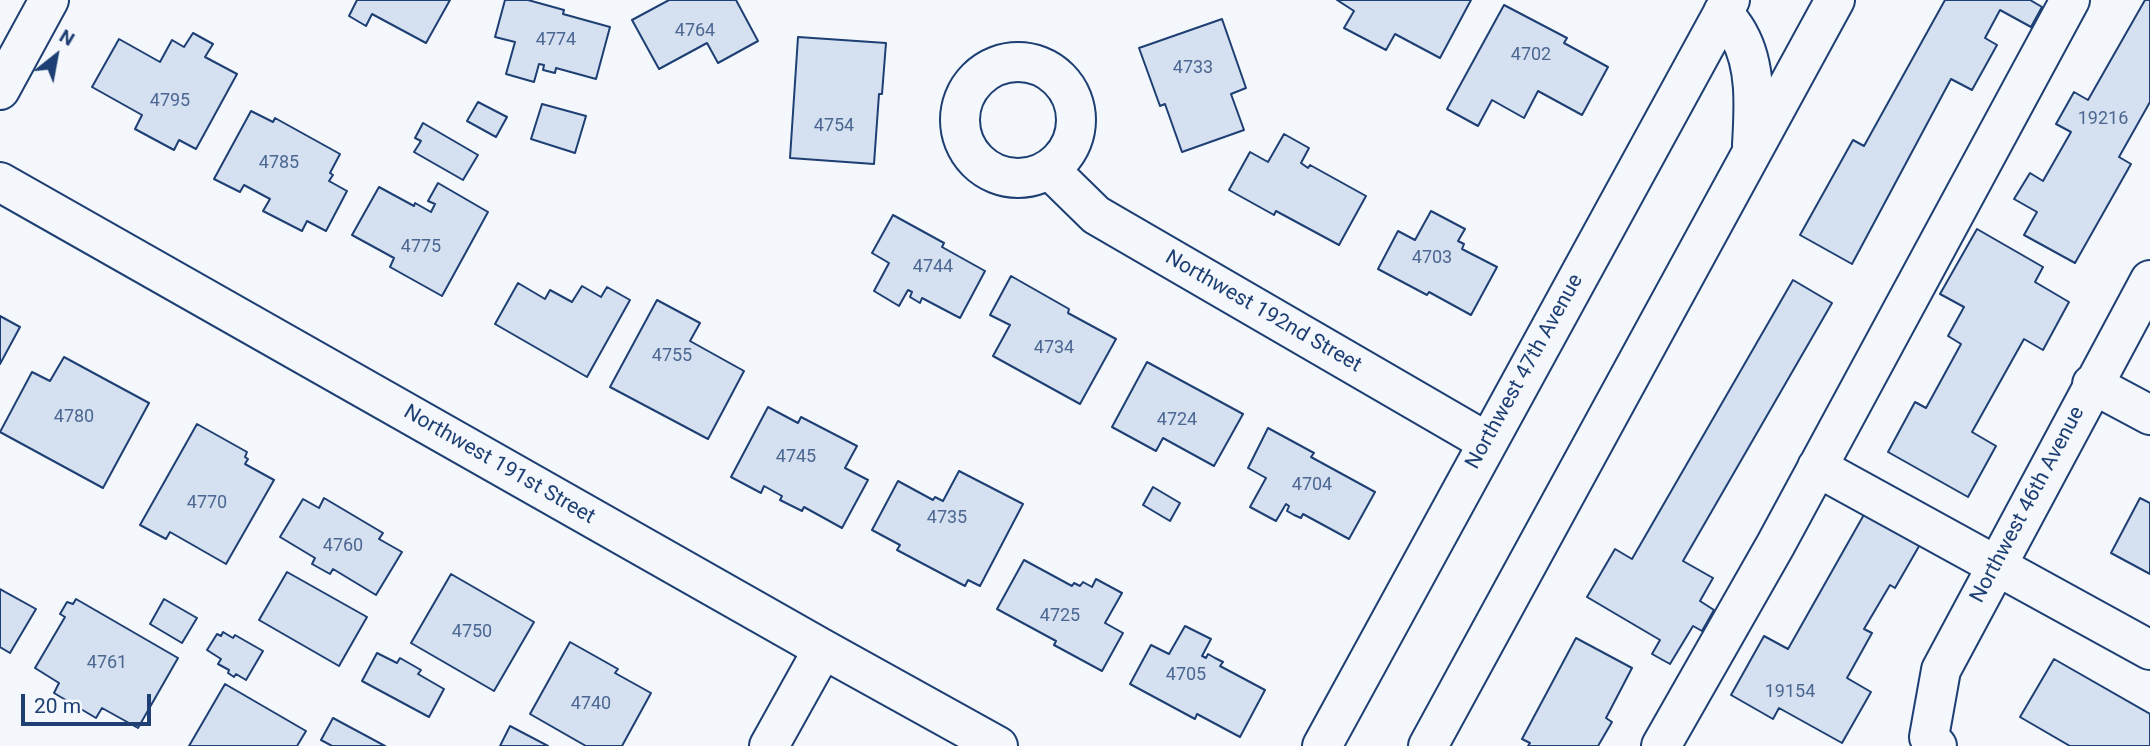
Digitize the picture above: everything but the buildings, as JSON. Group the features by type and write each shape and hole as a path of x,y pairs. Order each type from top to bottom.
{"street":[{"path":"0,90 49,0"},
{"path":"1428,746 1835,0"},
{"path":"1661,746 1817,467 2070,0"},
{"path":"1718,4 1740,36 1750,65 1754,103 1751,154"},
{"name":"Northwest 47th Avenue","path":"1322,746 1487,442 1718,4"},
{"name":"Northwest 192nd Street","path":"1049,169 1096,215 1487,442"},
{"name":"Northwest 191st Street","path":"0,183 998,746"},
{"name":"Northwest 46th Avenue","path":"1933,742 1941,670 2150,280"},
{"path":"2092,384 2150,415"},
{"path":"1817,467 2150,650"},
{"path":"769,746 823,649"}]}
